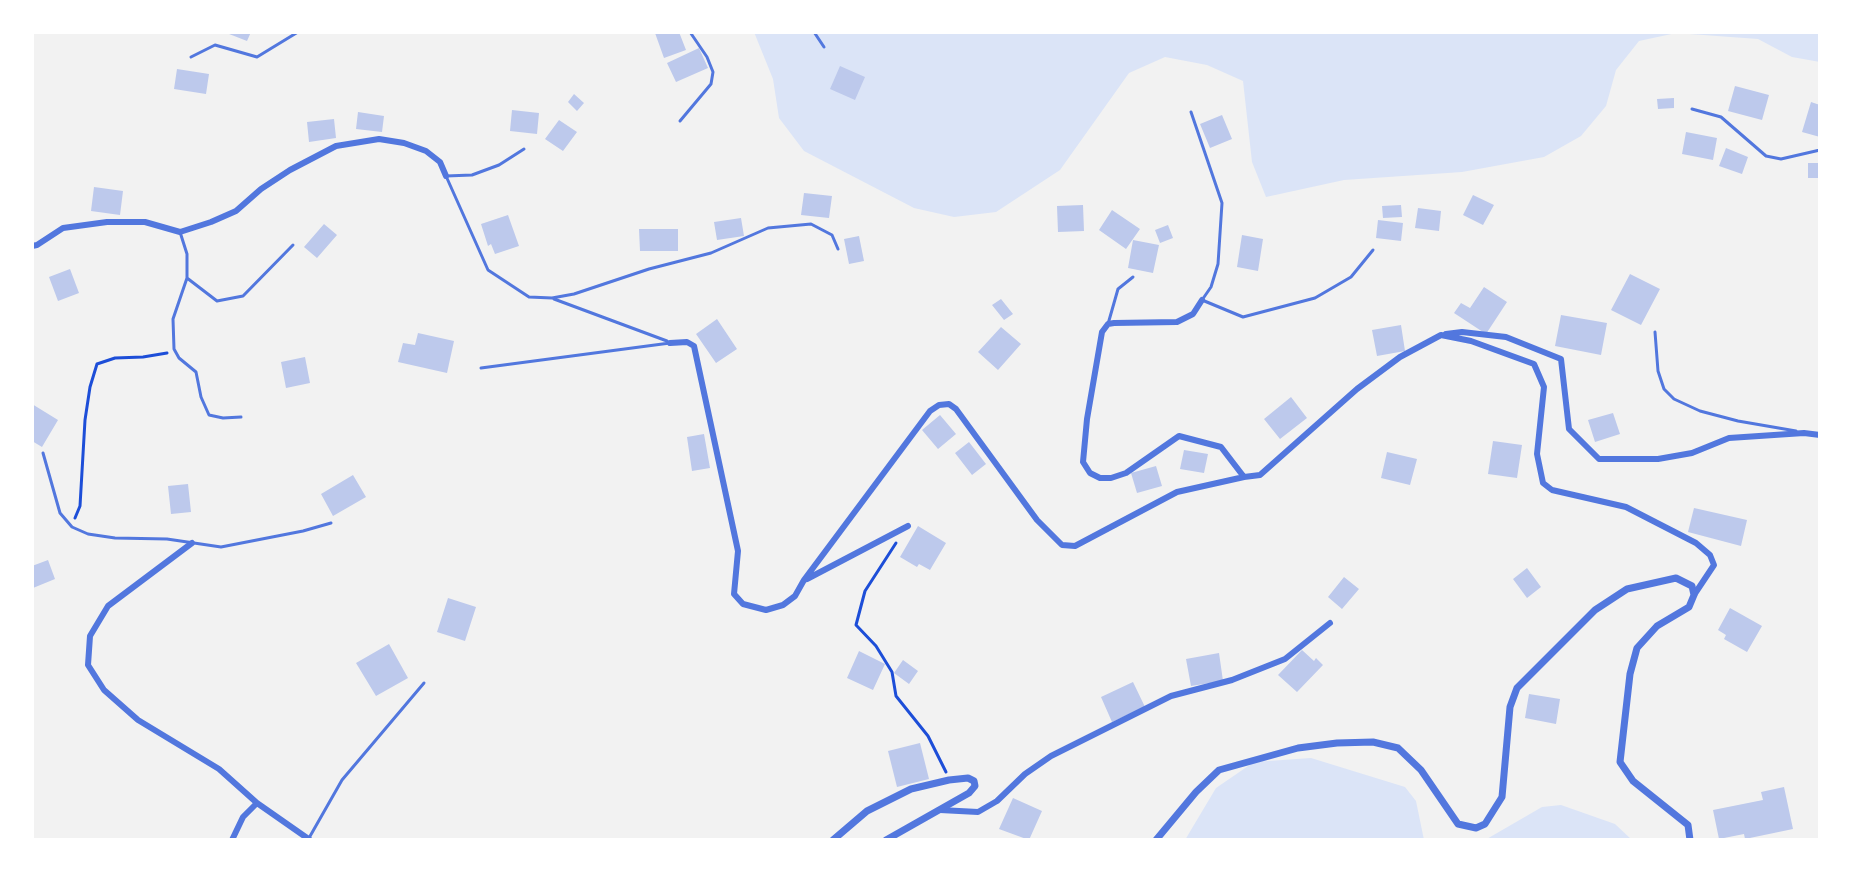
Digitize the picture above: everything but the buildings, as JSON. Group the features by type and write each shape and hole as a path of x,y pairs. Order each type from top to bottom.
{"street":[{"path":"32,246 63,228 107,222 145,222 180,232 236,211 261,189 290,170 336,146 379,139 404,143 426,151 440,162 446,176"},
{"path":"1202,300 1193,314 1177,322 1108,324 1102,332 1083,462 1090,473 1100,478 1111,478 1126,473 1179,436 1221,447 1244,477"},
{"path":"670,343 687,342 694,346 738,551 734,594 743,604 766,610 783,605 795,596 930,411 939,405 949,404 956,409 1037,520 1062,545 1075,546 1177,492 1260,475 1357,389 1400,357 1441,335 1462,332 1506,337 1561,359 1569,429 1599,459 1658,459 1692,453 1729,438 1804,433 1820,435"},
{"path":"1441,335 1471,341 1534,364 1544,387 1537,454 1543,483 1552,490 1626,507 1696,543 1710,555 1714,565 1689,607 1657,626 1637,648 1630,674 1620,762 1633,781 1688,825 1690,840"},
{"path":"804,580 908,526"},
{"path":"192,543 108,606 90,636 88,665 104,690 138,720 219,769 257,803 308,840"},
{"path":"1156,840 1219,770 1298,748 1337,743 1373,742 1398,748 1421,770 1458,824 1476,828 1485,824 1502,797 1510,707 1517,688 1532,670 1595,610 1627,589 1676,578 1692,586 1694,595"},
{"path":"940,810 978,812 997,801 1025,774 1051,756 1171,696 1232,680 1285,659 1330,623"},
{"path":"833,840 867,811 911,789 949,780 968,778 974,781 975,786 969,793 886,840"},
{"path":"232,840 243,817 257,803"}],"lane":[{"path":"191,57 215,45 257,57 298,32"},
{"path":"680,121 711,84 713,72 690,32"},
{"path":"814,32 824,47"},
{"path":"1692,109 1721,117 1766,156 1781,159 1820,150"},
{"path":"1191,112 1222,203 1218,264 1211,287 1202,300 1243,317 1315,298 1351,277 1373,250"},
{"path":"524,149 499,165 472,175 446,176 488,270 529,297 552,298 574,294 649,269 711,253 768,228 811,224 832,235 838,249"},
{"path":"180,232 187,254 187,278 173,319 174,349 179,358 196,372 201,397 209,415 241,417"},
{"path":"187,278 217,301 243,296 293,245"},
{"path":"1108,324 1118,289 1133,277"},
{"path":"552,298 670,343"},
{"path":"1655,332 1658,371 1664,389 1674,399 1700,411 1738,421 1804,433"},
{"path":"481,368 670,343"},
{"path":"43,453 60,513 72,527 88,534 167,539 221,547 331,523"},
{"path":"308,840 342,780 424,683"}],"path":[{"path":"72,527 80,506 85,420 97,364 115,358 160,356 174,349"},
{"path":"908,526 865,591 856,625 876,646 892,672 896,696 928,736 949,780"}],"shaded area":[{"path":"754,32 1820,32 1820,62 1792,57 1758,39 1676,33 1639,41 1616,70 1606,106 1581,136 1544,157 1462,172 1344,180 1266,197 1252,162 1243,81 1207,65 1165,57 1129,73 1060,170 996,212 954,217 914,208 804,151 779,118 773,79"},
{"path":"1311,758 1405,787 1416,801 1424,840 1185,840 1216,788 1254,762"},
{"path":"1561,805 1615,824 1632,840 1485,840 1542,807"}]}
